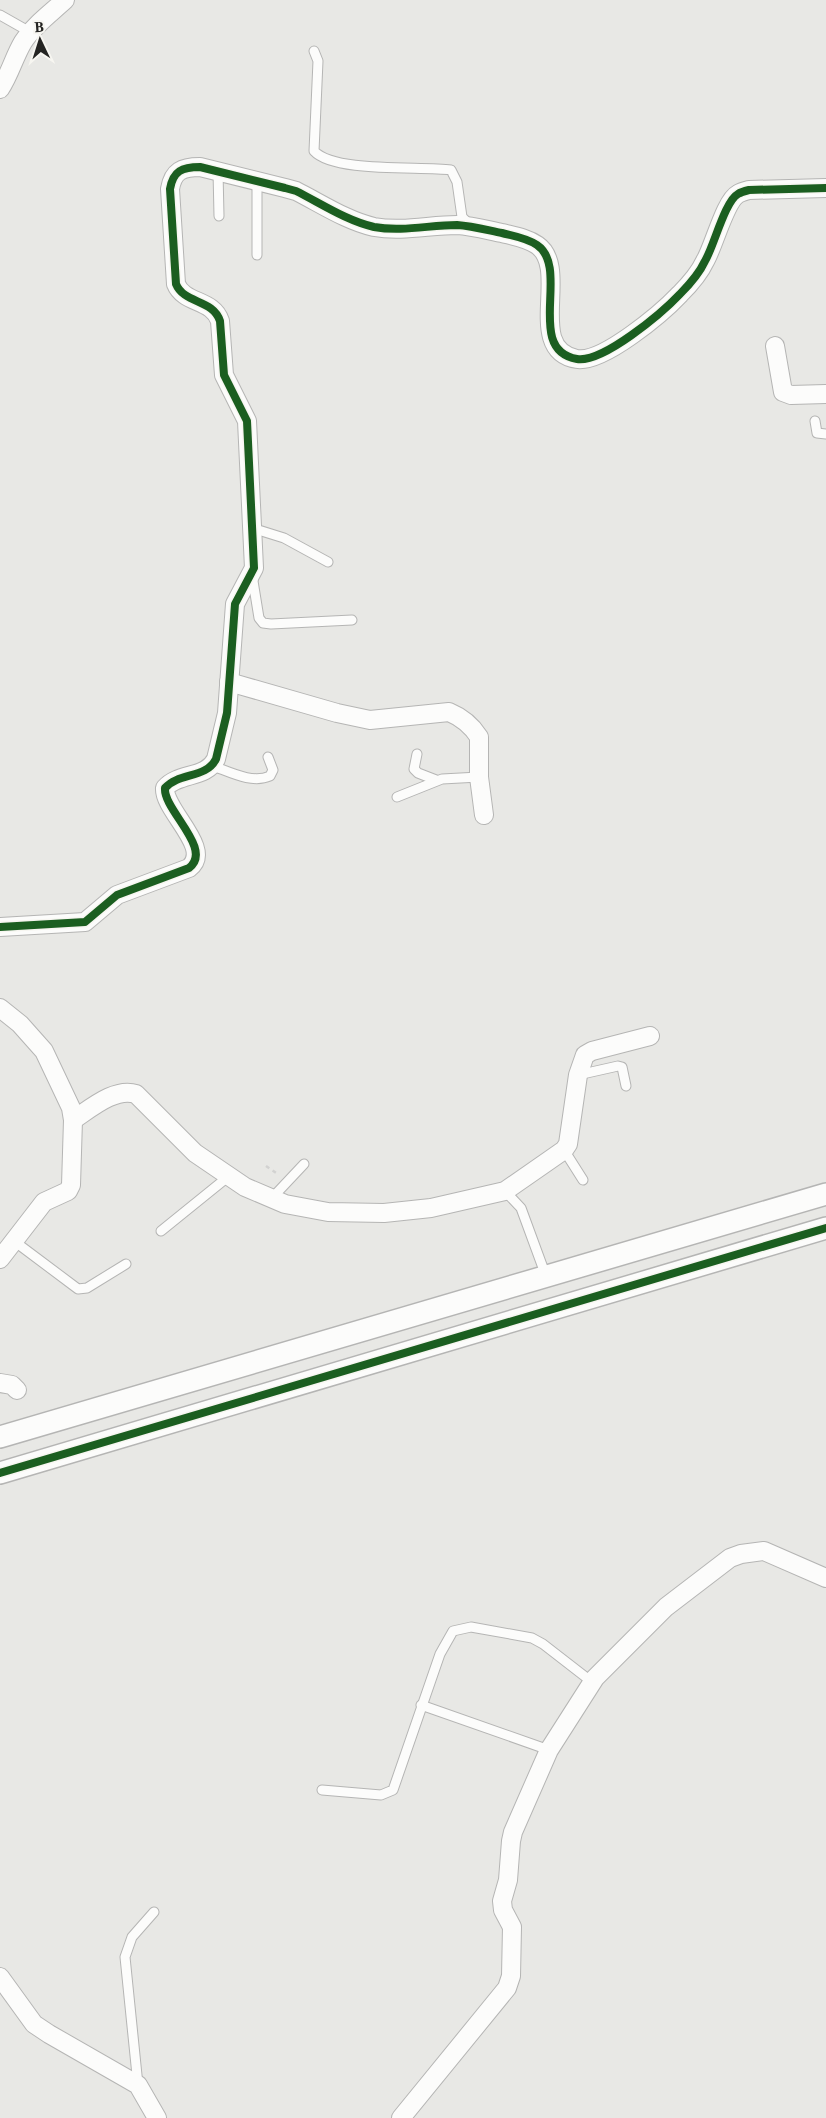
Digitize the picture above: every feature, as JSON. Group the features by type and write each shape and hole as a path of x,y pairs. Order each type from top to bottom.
{"street":[{"path":"0,89 18,55 22,43 30,32 65,0"},
{"path":"0,58 18,55"},
{"path":"0,928 85,922 117,895 189,868 193,865 195,859 190,836 166,800 165,788 175,780 206,770 213,766 216,759 227,713 235,604 238,595 254,568 247,421 224,375 218,312 184,295 179,291 176,284 170,189 172,178 178,171 188,167 200,167 296,191 359,222 374,227 392,229 472,226 526,239 539,246 548,256 551,266 549,323 554,342 563,354 578,359 597,356 615,348 677,297 694,280 706,260 730,203 737,194 749,190 826,188"},
{"path":"775,346 783,392 791,395 826,394"},
{"path":"229,682 337,713 370,720 449,712 459,716 476,731 479,737 479,777 484,815"},
{"path":"0,1008 20,1024 44,1051 70,1108 73,1120 71,1185 68,1191 62,1196 44,1202 0,1259"},
{"path":"73,1120 119,1093 128,1091 136,1094 195,1153 245,1186 285,1204 328,1212 384,1213 432,1208 505,1191 564,1150 568,1144 578,1076 585,1055 592,1050 650,1036"},
{"path":"0,1437 826,1194"},
{"path":"0,1473 826,1228"},
{"path":"0,1383 12,1385 18,1390"},
{"path":"400,2118 506,1988 511,1976 512,1927 502,1910 502,1901 508,1880 513,1832 549,1750 592,1682 666,1607 730,1558 741,1554 764,1551 826,1578"},
{"path":"0,1977 34,2024 138,2085 157,2118"}],"lane":[{"path":"0,15 30,32"},
{"path":"314,51 318,61 314,151 326,160 362,166 451,170 457,182 462,217 472,226"},
{"path":"218,171 219,216"},
{"path":"257,181 257,255"},
{"path":"815,421 817,432 826,434"},
{"path":"252,528 291,541 328,562"},
{"path":"252,574 259,618 263,623 352,620"},
{"path":"417,754 414,769 418,773 436,780"},
{"path":"213,766 243,777 265,778 270,776 273,770 268,757"},
{"path":"397,797 436,780 479,777"},
{"path":"578,1076 618,1066 622,1067 626,1086"},
{"path":"564,1150 583,1180"},
{"path":"272,1198 304,1164"},
{"path":"161,1231 229,1176"},
{"path":"505,1191 521,1208 546,1276"},
{"path":"14,1241 78,1289 87,1288 126,1264"},
{"path":"322,1790 381,1795 393,1790 440,1654 453,1631 472,1628 532,1638 543,1644 592,1682"},
{"path":"421,1705 549,1750"},
{"path":"138,2085 125,1957 132,1936 154,1912"}],"cycle path":[{"path":"0,927 85,922 117,895 189,868 195,860 196,851 192,840 171,807 166,797 165,788 177,780 206,770 216,759 227,713 235,604 254,568 247,421 224,375 220,321 211,309 185,295 176,284 170,189 173,178 179,171 200,167 296,191 354,221 374,227 405,229 457,225 502,233 529,241 537,245 546,256 550,271 550,325 553,341 561,352 577,359 588,358 602,353 632,335 684,290 703,266 729,205 738,194 749,190 826,188"},
{"path":"0,1473 826,1228"}]}
